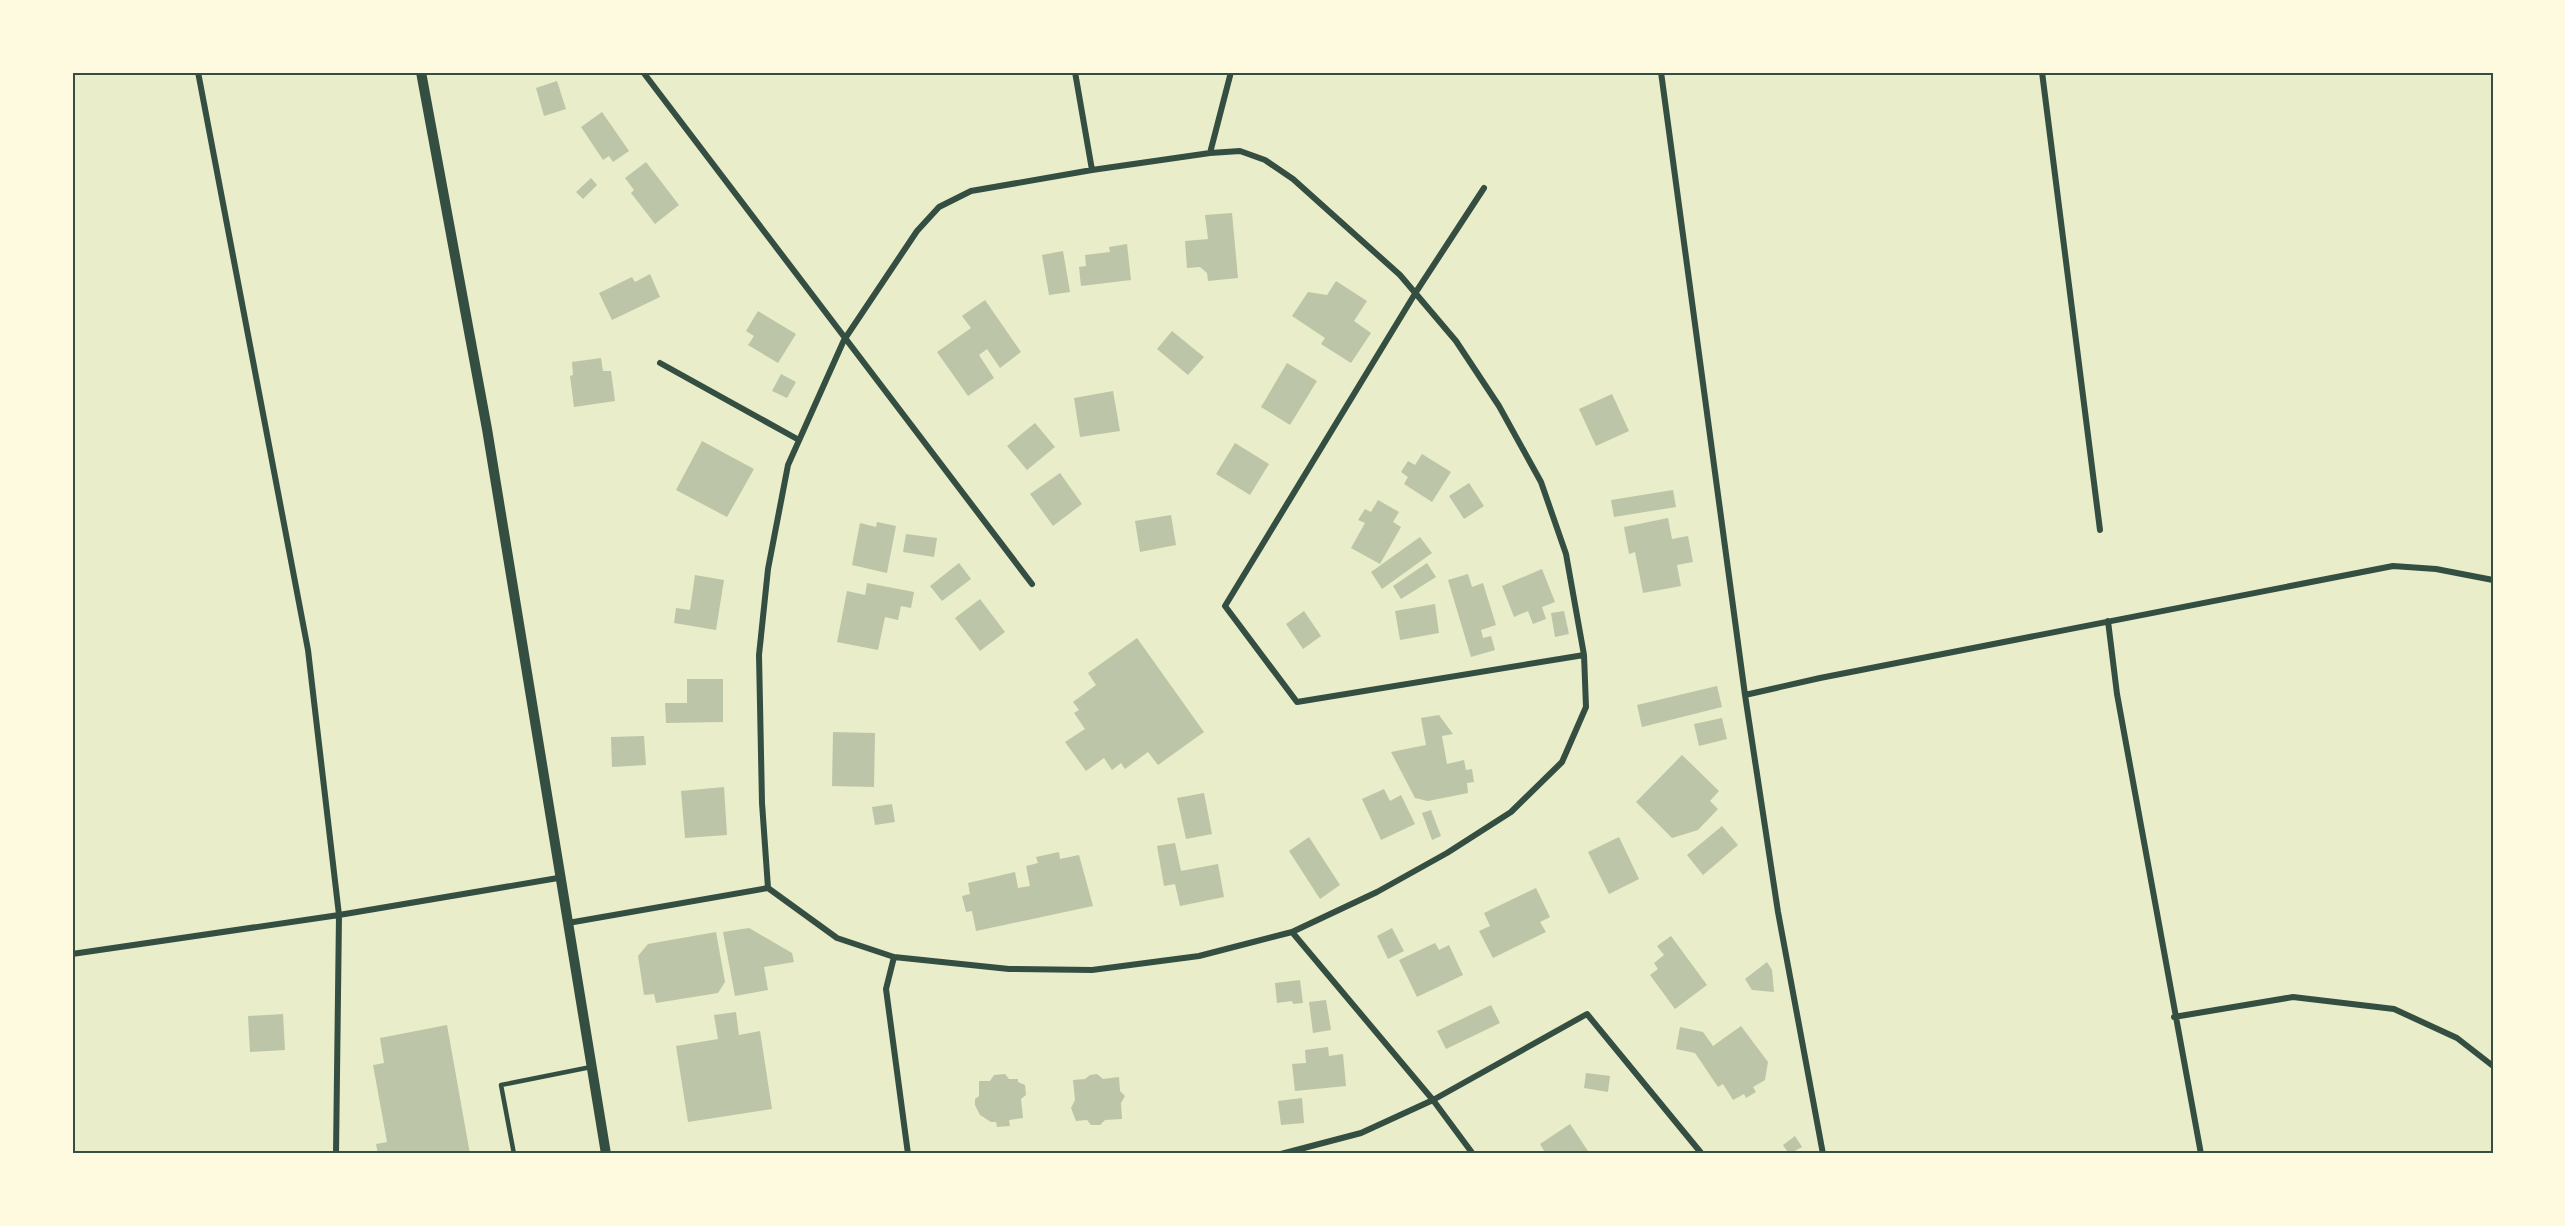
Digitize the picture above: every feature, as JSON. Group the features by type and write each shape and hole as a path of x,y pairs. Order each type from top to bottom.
{"street":[{"path":"198,72 308,650 339,915 336,1154"},
{"path":"421,72 487,429 558,878 568,923 606,1154"},
{"path":"643,72 844,340 1032,584"},
{"path":"1075,72 1092,170"},
{"path":"1210,153 1231,72"},
{"path":"1661,72 1745,695 1778,912 1823,1154"},
{"path":"2042,72 2100,530"},
{"path":"568,923 768,888 837,938 894,957 1009,969 1092,970 1199,956 1292,932 1377,892 1447,854 1510,812 1562,762 1586,706 1584,655 1566,554 1541,482 1499,406 1456,341 1416,292 1400,275 1284,172 1265,160 1240,151 1210,153 1092,170 971,191 939,207 917,231 844,340 788,465 768,569 759,655 762,803 768,888"},
{"path":"1485,188 1416,292 1225,606 1297,702 1584,655"},
{"path":"660,363 799,440"},
{"path":"1745,695 1820,678 2393,566 2436,569 2493,580"},
{"path":"2108,621 2117,694 2174,1017 2201,1154"},
{"path":"72,954 339,915 558,878"},
{"path":"1292,932 1433,1100 1473,1154"},
{"path":"894,957 886,989 908,1154"},
{"path":"2174,1017 2294,997 2394,1009 2457,1038 2493,1066"},
{"path":"1281,1154 1361,1132 1433,1100 1587,1014 1702,1154"}],"lane":[{"path":"514,1154 501,1085 591,1067"}],"building":[{"path":"557,81 566,109 544,116 536,88"},
{"path":"602,112 629,151 613,162 609,156 603,160 581,127"},
{"path":"646,162 679,205 655,224 631,193 634,190 625,178"},
{"path":"591,178 597,185 583,199 576,192"},
{"path":"1232,213 1238,278 1208,281 1207,273 1200,267 1187,268 1185,241 1208,239 1205,215"},
{"path":"1127,244 1131,280 1081,286 1079,267 1086,266 1085,255 1110,252 1109,247"},
{"path":"1063,251 1070,292 1049,295 1042,255"},
{"path":"650,274 660,297 612,320 599,293 632,277 635,282"},
{"path":"1336,281 1367,301 1354,321 1371,333 1351,363 1321,344 1325,338 1292,316 1308,292 1327,295"},
{"path":"985,300 1021,352 1000,368 987,349 979,355 994,378 968,396 937,352 971,328 962,316"},
{"path":"758,311 796,334 778,363 748,345 754,336 746,331"},
{"path":"1172,331 1204,357 1188,375 1157,349"},
{"path":"601,358 603,371 611,371 615,401 574,407 570,376 573,375 572,362"},
{"path":"1287,363 1317,381 1290,425 1261,407"},
{"path":"781,374 796,382 787,398 772,391"},
{"path":"1113,391 1120,431 1080,437 1074,398"},
{"path":"1612,394 1629,431 1596,446 1579,409"},
{"path":"1035,423 1055,447 1027,470 1007,446"},
{"path":"702,441 754,469 727,517 676,490"},
{"path":"1235,443 1269,464 1250,495 1216,474"},
{"path":"1422,454 1451,472 1432,502 1404,484 1408,477 1401,472 1408,461 1415,465"},
{"path":"1060,473 1082,504 1053,526 1030,494"},
{"path":"1469,483 1484,506 1464,519 1449,496"},
{"path":"1673,490 1676,507 1614,517 1611,500"},
{"path":"1378,500 1399,512 1393,522 1401,527 1380,564 1351,548 1365,523 1358,520 1365,509 1371,512"},
{"path":"1171,515 1176,545 1140,552 1135,521"},
{"path":"1668,518 1672,539 1688,536 1693,562 1677,565 1681,586 1643,593 1635,552 1629,554 1624,527"},
{"path":"877,522 896,526 887,573 852,565 860,523 876,527"},
{"path":"906,534 937,538 934,557 903,552"},
{"path":"1420,537 1432,553 1382,589 1371,572"},
{"path":"959,563 971,579 942,601 930,586"},
{"path":"1427,563 1436,577 1401,599 1393,586"},
{"path":"1542,569 1555,602 1542,607 1546,619 1533,624 1528,611 1514,617 1502,586"},
{"path":"1468,574 1472,587 1483,583 1496,625 1481,630 1483,638 1491,636 1495,650 1471,657 1448,580"},
{"path":"695,575 724,580 716,630 674,623 676,608 690,610"},
{"path":"867,583 914,592 911,608 901,606 898,620 885,617 878,650 837,642 847,591 865,595"},
{"path":"980,599 1005,632 980,651 955,618"},
{"path":"1435,604 1439,633 1400,640 1395,611"},
{"path":"1304,611 1321,636 1303,649 1286,624"},
{"path":"1564,611 1569,634 1555,637 1551,613"},
{"path":"1137,638 1204,732 1158,765 1148,752 1125,769 1121,763 1112,770 1104,758 1086,771 1065,742 1085,729 1074,713 1079,710 1073,702 1096,685 1088,673"},
{"path":"687,679 723,679 723,722 666,723 665,703 687,703"},
{"path":"1717,686 1722,707 1642,727 1637,705"},
{"path":"1439,715 1453,734 1442,736 1447,764 1464,760 1466,770 1472,769 1474,782 1467,783 1468,793 1428,801 1415,798 1391,752 1426,745 1421,718"},
{"path":"1722,718 1727,739 1699,746 1694,724"},
{"path":"833,732 875,733 874,787 832,786"},
{"path":"644,736 646,765 612,767 611,737"},
{"path":"1682,755 1719,791 1710,801 1718,809 1698,830 1672,838 1636,802"},
{"path":"724,787 727,835 685,838 681,791"},
{"path":"1384,789 1390,801 1401,795 1415,824 1381,840 1362,799"},
{"path":"1204,793 1212,834 1186,839 1177,798"},
{"path":"892,804 895,822 875,825 872,807"},
{"path":"1431,810 1441,836 1432,840 1422,813"},
{"path":"1722,826 1738,845 1703,875 1687,855"},
{"path":"1309,837 1340,885 1320,899 1289,851"},
{"path":"1619,837 1639,879 1609,894 1588,852"},
{"path":"1175,843 1181,871 1218,864 1224,897 1180,906 1175,884 1164,886 1157,846"},
{"path":"1059,852 1060,859 1079,855 1093,906 976,931 972,911 966,912 962,896 970,894 968,883 1015,872 1018,888 1030,886 1026,866 1038,863 1036,857"},
{"path":"1536,888 1550,917 1540,922 1546,932 1493,958 1479,931 1490,926 1484,913"},
{"path":"749,928 792,953 794,962 764,967 768,990 735,996 723,932"},
{"path":"1392,928 1404,951 1388,959 1377,936"},
{"path":"716,932 725,982 718,993 656,1003 654,994 644,995 638,956 648,944"},
{"path":"1671,936 1707,985 1675,1009 1650,975 1658,969 1654,963 1664,955 1657,946"},
{"path":"1435,943 1439,950 1449,945 1463,975 1417,997 1399,960"},
{"path":"1767,962 1772,970 1774,992 1752,990 1745,979"},
{"path":"1300,980 1303,1003 1293,1004 1292,1001 1277,1003 1275,983"},
{"path":"1326,1000 1331,1030 1313,1033 1309,1002"},
{"path":"1491,1005 1500,1023 1446,1049 1437,1031"},
{"path":"736,1012 739,1035 760,1031 772,1109 688,1122 676,1046 718,1039 714,1015"},
{"path":"283,1014 285,1050 250,1052 248,1016"},
{"path":"447,1025 470,1154 378,1154 376,1144 387,1142 373,1065 384,1063 380,1038"},
{"path":"1741,1026 1768,1062 1765,1080 1753,1087 1756,1092 1746,1098 1744,1094 1733,1100 1723,1084 1718,1087 1695,1053 1676,1049 1680,1027 1703,1032 1713,1046"},
{"path":"1328,1047 1329,1056 1343,1054 1346,1086 1295,1091 1292,1064 1306,1063 1305,1050"},
{"path":"1586,1073 1610,1076 1608,1092 1584,1088"},
{"path":"1005,1074 1009,1079 1018,1079 1018,1082 1025,1085 1026,1095 1021,1099 1023,1118 1009,1120 1010,1126 997,1127 996,1122 991,1122 980,1115 975,1099 979,1096 979,1081 990,1081 994,1075"},
{"path":"1097,1074 1103,1079 1119,1077 1120,1091 1125,1096 1121,1103 1122,1119 1105,1120 1100,1125 1091,1125 1087,1120 1076,1121 1071,1108 1075,1100 1073,1080 1085,1079"},
{"path":"1302,1098 1304,1123 1281,1125 1278,1101"},
{"path":"1570,1124 1590,1154 1546,1154 1540,1144"},
{"path":"1795,1136 1802,1147 1789,1154 1783,1145"}]}
